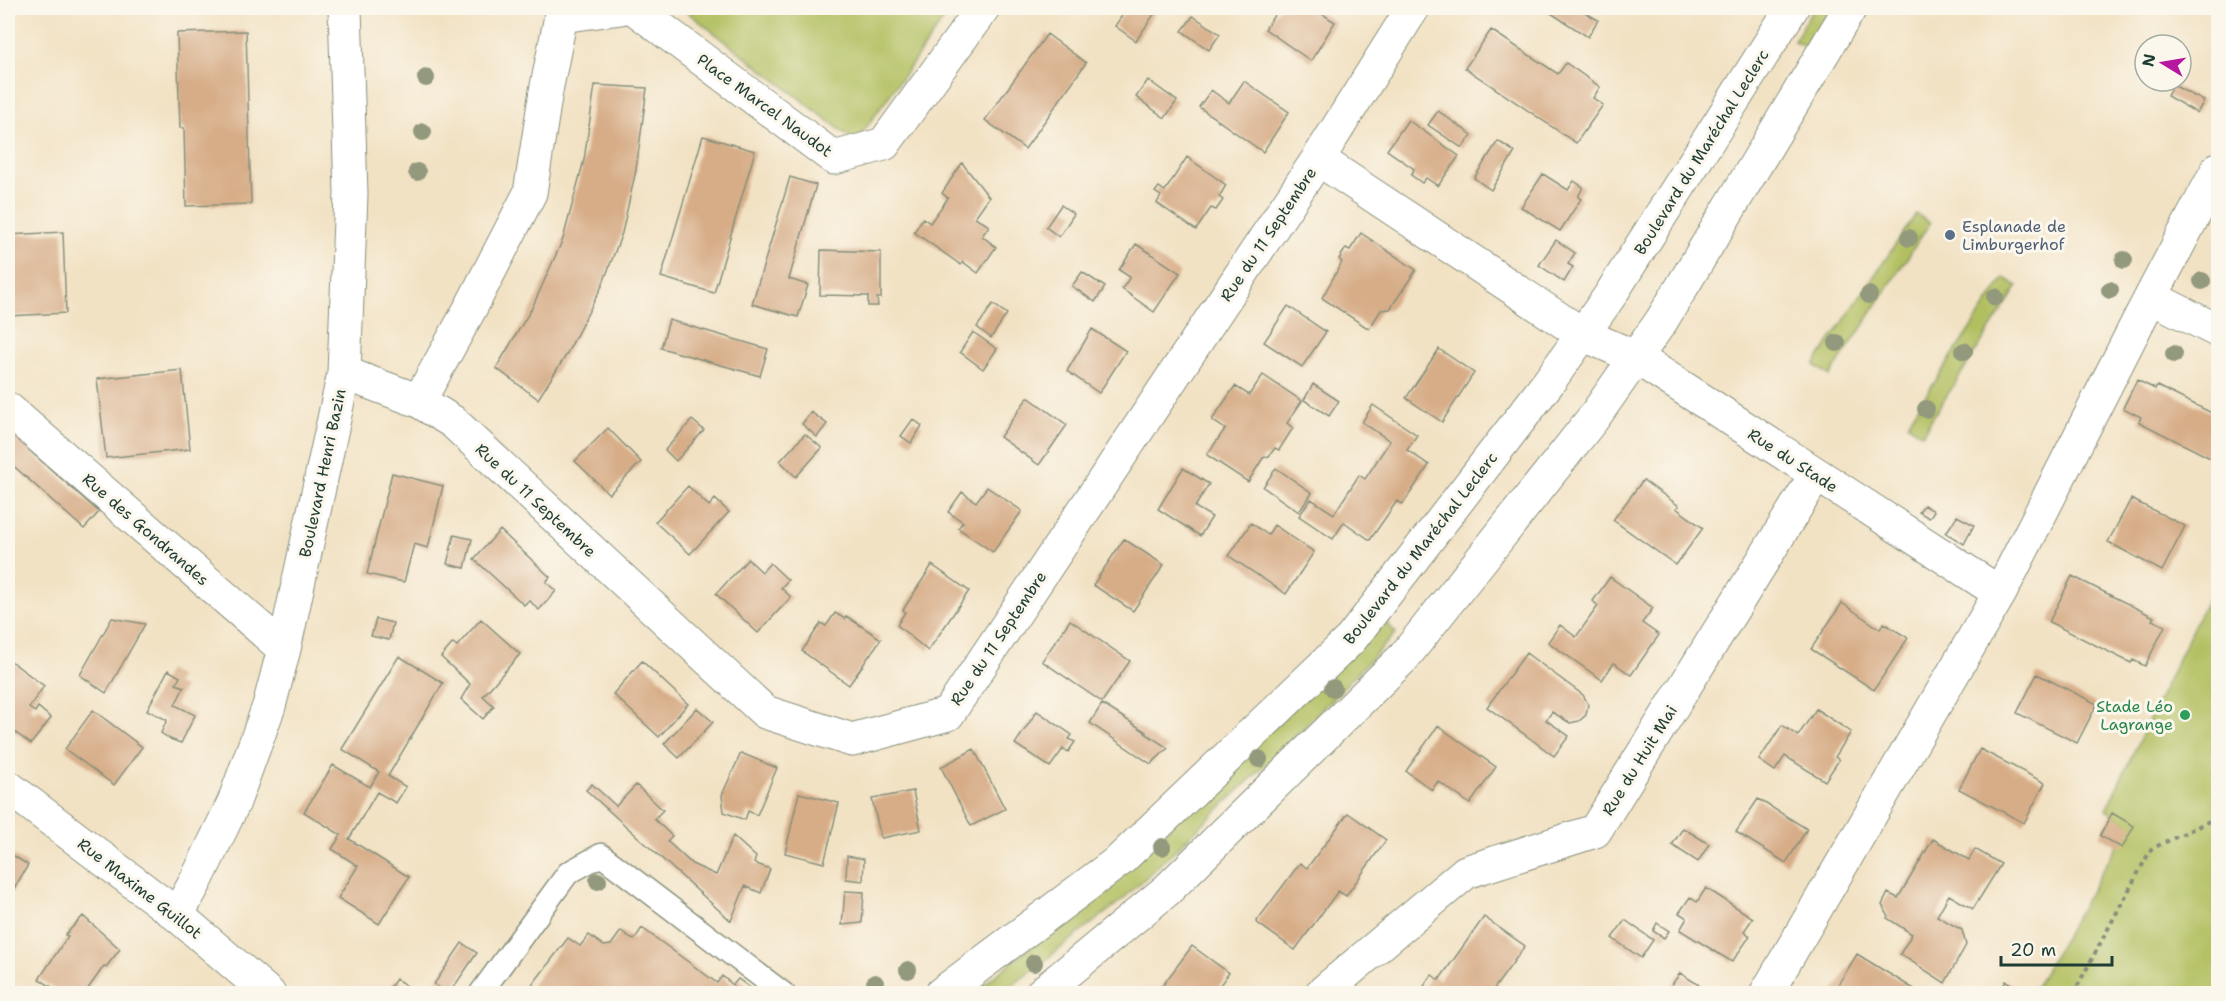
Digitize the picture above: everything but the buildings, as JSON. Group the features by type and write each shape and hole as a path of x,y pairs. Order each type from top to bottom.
{"street":[{"name":"Boulevard Henri Bazin","path":"177,915 234,802 269,706 284,649 344,373 351,194 345,8"},
{"path":"419,401 530,193 560,12 621,8"},
{"name":"Place Marcel Naudot","path":"634,8 834,158 884,144 983,8"},
{"name":"Rue du 11 Septembre","path":"344,373 419,401 453,422 765,712 852,740 948,714 1318,159 1413,8"},
{"name":"Boulevard du Maréchal Leclerc","path":"941,993 1120,860 1351,639 1548,383 1609,297 1792,8"},
{"path":"1041,993 1167,890 1404,657 1594,417 1637,358 1850,8"},
{"name":"Rue du 11 Septembre","path":"1318,159 1582,334"},
{"path":"1766,993 2000,593 2218,169"},
{"path":"2151,297 2218,331"},
{"name":"Rue du Stade","path":"1582,334 1637,358 2000,593"},
{"name":"Rue des Gondrandes","path":"8,409 284,649"},
{"name":"Rue du Huit Mai","path":"1321,993 1467,872 1595,831 1816,475"},
{"name":"Rue Maxime Guillot","path":"8,787 177,915 269,993"}],"lane":[{"path":"480,993 568,873 601,855 784,993"}],"path":[{"path":"2073,993 2151,849 2218,817"}],"green space":[{"path":"682,8 952,8 856,142"},
{"path":"1814,8 1831,8 1807,48 1794,41"},
{"path":"1916,214 1930,223 1830,376 1814,365"},
{"path":"2004,278 2018,286 1922,434 1907,424"},
{"name":"Stade Léo Lagrange","path":"2218,581 2218,993 2032,994 2129,824 2106,810 2197,619"},
{"path":"1383,619 1396,633 1290,742 1122,900 1003,993 972,994 1116,879"}],"place":[{"name":"Esplanade de Limburgerhof","path":"1950,235"},
{"name":"Stade Léo Lagrange","path":"2185,715"}]}
